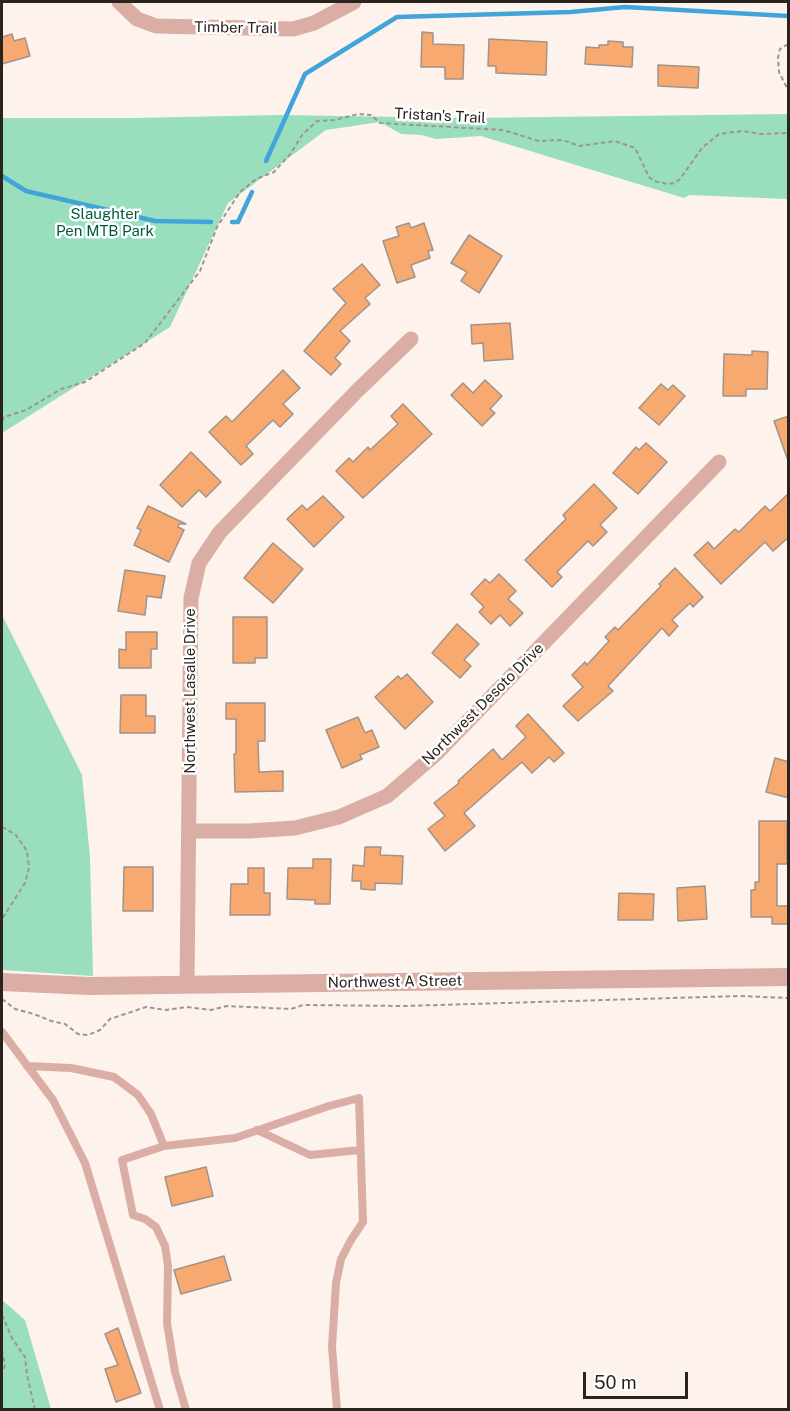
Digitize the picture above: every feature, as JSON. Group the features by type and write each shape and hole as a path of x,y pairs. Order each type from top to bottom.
{"street":[{"name":"Timber Trail","path":"119,2 137,19 156,26 293,29 314,23 354,2"},
{"name":"Northwest Lasalle Drive","path":"187,985 190,598 199,563 220,532 357,391 411,339"},
{"name":"Northwest Desoto Drive","path":"189,831 294,828 339,817 387,796 436,754 719,462"},
{"name":"Northwest A Street","path":"2,982 89,986 789,977"}],"lane":[{"path":"2,1032 53,1100 85,1163 160,1410"},
{"path":"27,1066 71,1068 114,1077 138,1095 151,1114 164,1146"},
{"path":"186,1410 175,1372 167,1323 168,1266 165,1246 156,1227 145,1219 133,1215 122,1160 164,1146 235,1138 359,1098 363,1222 341,1259 333,1312 332,1347 337,1410"},
{"path":"257,1130 310,1155 360,1150"}],"path":[{"path":"789,44 784,45 780,50 778,63 779,72 789,90"},
{"name":"Tristan's Trail","path":"2,421 4,417 26,410 62,389 85,382 145,343 200,272 218,227 240,192 256,179 274,172 291,153 302,135 317,121 335,120 358,114 371,115 380,123 503,130 540,141 563,140 579,146 615,141 635,148 650,177 654,181 668,184 680,179 702,147 719,134 742,130 761,134 789,133"},
{"path":"2,827 16,835 27,851 29,868 25,883 2,919"},
{"path":"2,999 15,1009 65,1024 78,1034 88,1035 100,1030 110,1019 146,1007 166,1010 187,1007 212,1010 227,1006 291,1009 303,1005 404,1006 740,996 789,998"},
{"path":"2,1315 12,1338 25,1357 35,1410"},
{"path":"2,1350 5,1366 2,1372"}],"green space":[{"name":"Slaughter Pen MTB Park","path":"788,114 788,199 689,195 684,198 481,136 436,139 421,135 401,134 380,122 326,130 228,203 170,327 2,433 2,118 279,115 469,118"},
{"path":"2,615 82,775 90,857 93,976 2,970"},
{"path":"2,1300 25,1320 51,1409 2,1409"}],"building":[{"path":"422,32 433,33 433,44 464,45 463,79 445,79 445,67 421,67"},
{"path":"12,34 14,41 25,38 30,56 2,64 2,37"},
{"path":"489,39 547,42 546,75 496,73 496,66 488,66"},
{"path":"608,41 623,42 623,47 633,47 632,67 585,64 586,47 599,48 599,45 608,45"},
{"path":"658,65 699,67 698,88 658,86"},
{"path":"409,223 411,228 424,223 433,250 428,251 430,258 411,265 415,277 397,283 383,241 399,236 396,227"},
{"path":"469,235 502,256 479,293 461,281 467,272 451,263"},
{"path":"362,264 380,285 365,298 370,304 340,331 350,341 335,358 341,364 331,375 304,351 346,303 333,289"},
{"path":"510,323 513,359 484,361 483,343 472,344 471,325"},
{"path":"752,351 768,352 767,389 746,389 746,396 723,396 724,354 752,355"},
{"path":"283,370 300,388 283,404 293,414 280,427 273,420 246,446 253,454 241,465 209,432 226,416 232,422"},
{"path":"485,380 502,396 490,409 495,413 482,426 451,395 463,383 473,393"},
{"path":"661,384 668,390 673,385 685,396 659,425 639,408"},
{"path":"403,404 432,434 363,498 336,471 349,458 353,462 368,447 370,450 398,424 391,416"},
{"path":"789,416 789,458 787,458 774,421"},
{"path":"646,443 667,462 638,494 613,473 636,447 639,450"},
{"path":"191,452 221,482 206,497 199,490 182,507 160,485"},
{"path":"594,484 617,508 600,525 607,532 593,546 588,541 557,572 562,577 552,587 525,560 566,519 563,515"},
{"path":"789,493 789,537 773,551 765,542 721,584 694,555 708,542 714,549 735,529 739,532 765,506 770,511"},
{"path":"323,496 344,517 314,547 287,519 302,505 307,510"},
{"path":"148,506 186,524 179,524 178,527 184,530 169,562 134,545 141,530 137,528"},
{"path":"273,543 303,569 273,603 244,578"},
{"path":"675,568 703,597 693,607 690,603 672,620 678,626 669,636 662,628 608,686 613,691 578,721 563,706 583,687 572,675 585,662 587,665 609,641 605,637 615,627 618,630 661,586 659,584"},
{"path":"125,570 165,576 161,598 147,596 145,615 118,611"},
{"path":"499,574 516,591 508,599 523,613 510,626 500,615 491,624 479,612 484,607 471,594 485,579 490,583"},
{"path":"233,617 267,617 267,658 255,658 255,663 233,663"},
{"path":"457,624 479,644 464,660 471,666 460,678 432,653"},
{"path":"126,632 157,632 157,649 151,649 151,668 119,668 119,649 126,650"},
{"path":"407,674 433,702 405,729 375,697 398,676 401,679"},
{"path":"121,695 146,695 146,716 155,716 155,733 120,733"},
{"path":"226,703 265,703 265,741 258,741 259,772 283,771 283,791 235,792 236,719 226,719"},
{"path":"528,714 564,753 554,762 549,757 532,773 522,762 464,813 475,826 445,851 428,829 445,816 434,803 459,783 458,781 493,749 502,760 526,737 516,726"},
{"path":"358,717 365,733 372,730 379,747 360,755 362,759 342,768 326,730"},
{"path":"775,758 789,762 789,798 766,792"},
{"path":"759,821 787,821 787,864 777,864 777,906 788,906 788,924 772,924 772,917 751,917 751,890 755,890 755,882 759,882"},
{"path":"365,847 381,847 380,855 403,856 402,884 375,883 375,890 361,889 361,881 352,881 353,865 364,866"},
{"path":"313,859 331,859 330,904 315,904 315,900 287,899 288,868 313,868"},
{"path":"124,867 153,867 153,911 123,911"},
{"path":"248,868 264,868 264,893 270,893 270,915 230,915 231,884 248,884"},
{"path":"705,886 707,919 678,921 677,888"},
{"path":"619,893 654,894 653,920 618,920"},
{"path":"206,1167 213,1196 172,1206 165,1177"},
{"path":"224,1256 231,1280 181,1294 174,1270"},
{"path":"118,1328 141,1393 116,1402 105,1369 118,1365 105,1334"}],"waterway":[{"path":"266,161 305,74 397,17 571,12 625,7 788,16"},
{"path":"2,176 26,191 155,221 211,222"},
{"path":"232,222 238,222 252,192"}]}
